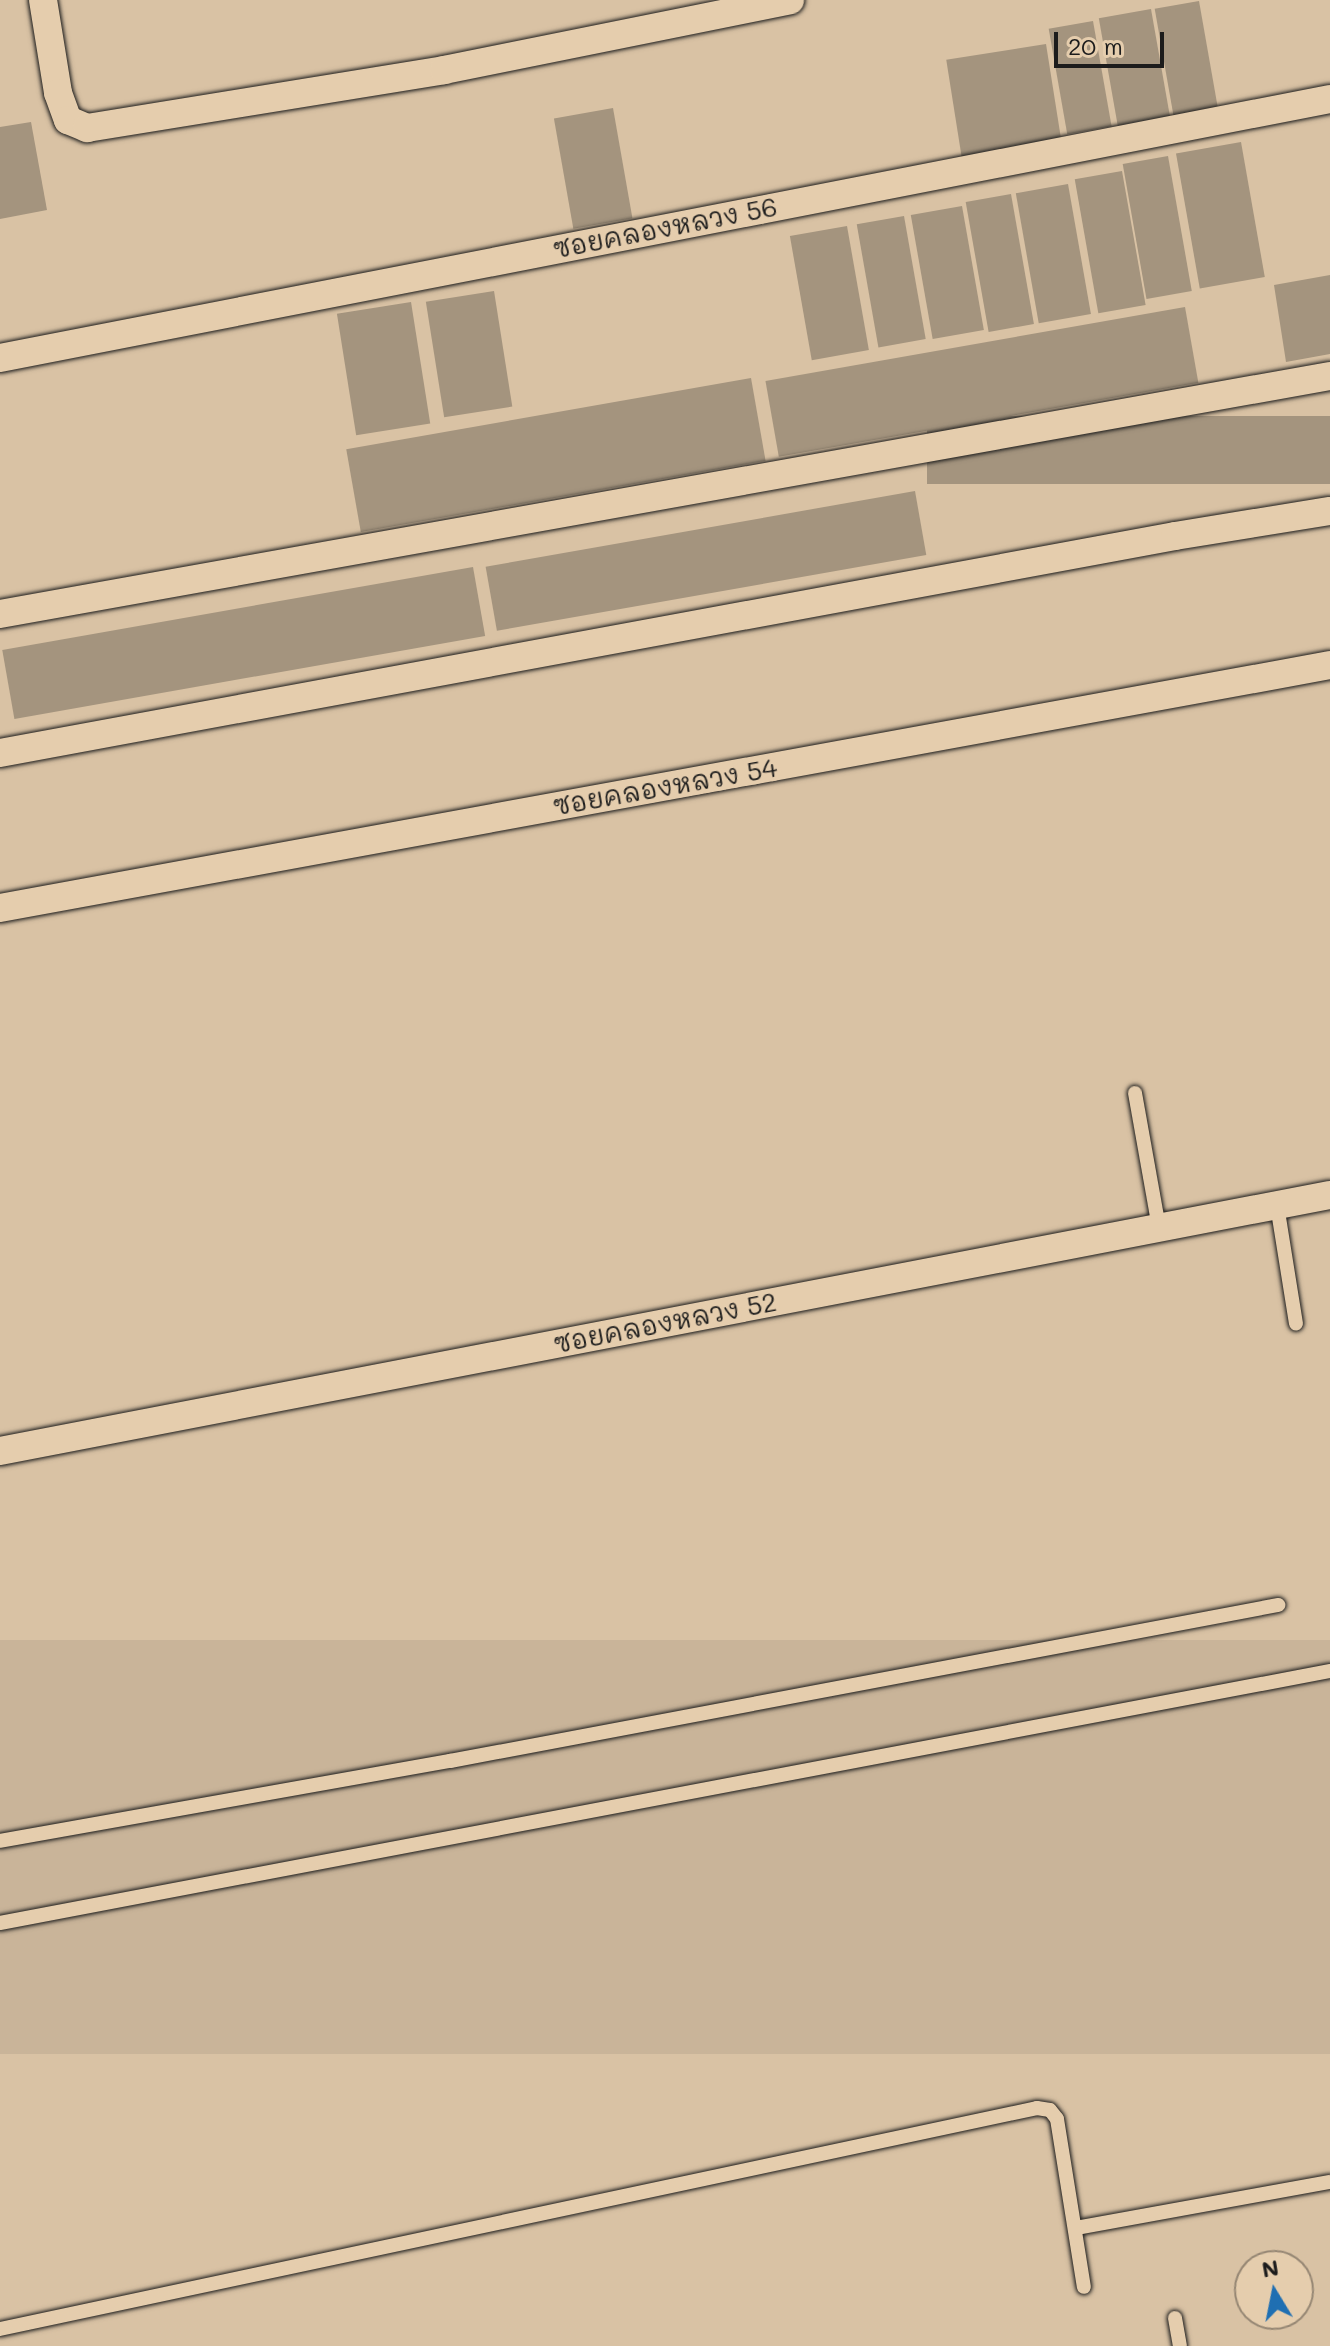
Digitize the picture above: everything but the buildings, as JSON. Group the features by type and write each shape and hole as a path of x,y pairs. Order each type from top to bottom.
{"street":[{"path":"43,0 58,93 68,120 87,128 444,70 790,0"},
{"name":"ซอยคลองหลวง 56","path":"0,358 1330,99"},
{"path":"0,614 1330,376"},
{"path":"0,753 1175,536 1330,511"},
{"name":"ซอยคลองหลวง 54","path":"0,908 1330,665"},
{"name":"ซอยคลองหลวง 52","path":"0,1451 1330,1195"}],"lane":[{"path":"1135,1093 1159,1228"},
{"path":"1277,1205 1296,1323"},
{"path":"0,1841 466,1758 1278,1605"},
{"path":"0,1923 1330,1671"},
{"path":"0,2329 1037,2108 1050,2110 1057,2119 1084,2287"},
{"path":"1076,2228 1330,2182"},
{"path":"1175,2318 1180,2346"}],"shaded area":[{"path":"0,1640 1330,1640 1330,2054 0,2054"}]}
